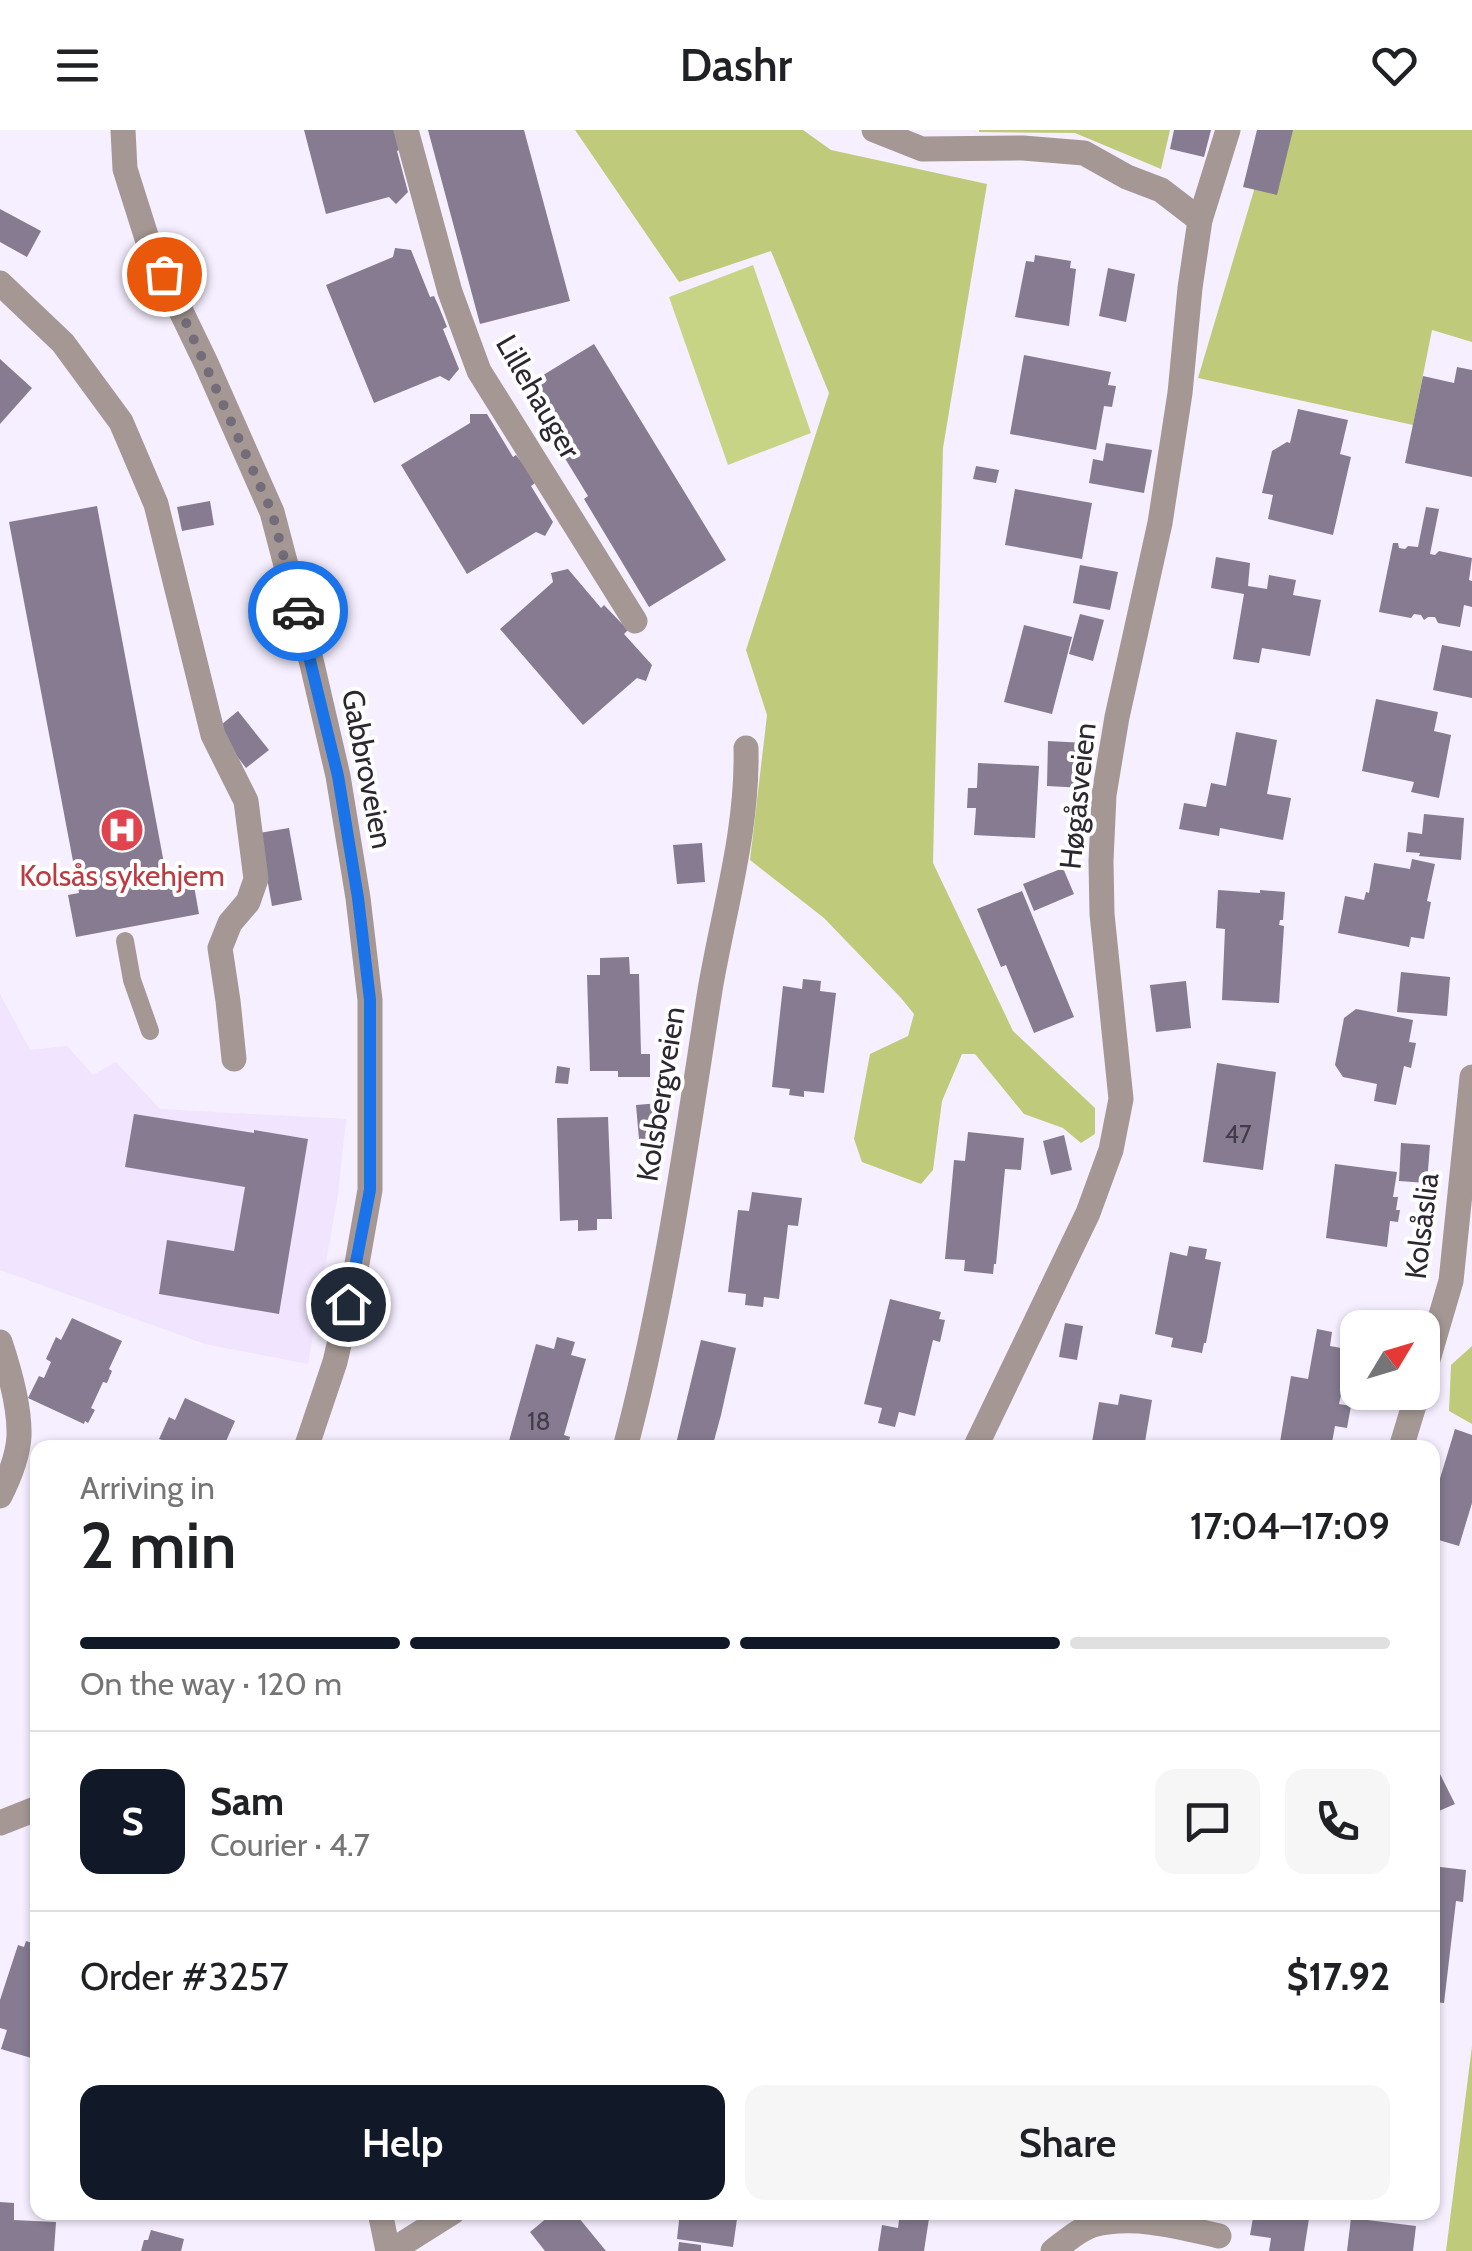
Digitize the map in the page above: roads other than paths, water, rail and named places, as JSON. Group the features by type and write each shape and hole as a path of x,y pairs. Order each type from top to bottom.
{"street":[{"name":"Gabbroveien","path":"123,130 125,169 150,245 272,512 338,776 358,898 370,1000 370,1190 335,1362 309,1440"},
{"name":"Lillehauger","path":"406,130 450,292 479,371 635,621"},
{"path":"874,130 922,149 1024,148 1084,153 1161,190 1200,220"},
{"name":"Høgåsveien","path":"979,1440 1088,1212 1111,1150 1121,1099 1102,914 1104,795 1160,523 1200,220 1228,130"},
{"path":"0,283 62,343 121,422 156,504 213,735 246,801 256,879 248,902 230,923 220,948 234,1059"},
{"name":"Kolsbergveien","path":"628,1440 651,1340 741,833 747,787 746,748"},
{"name":"Kolsåslia","path":"1440,1316 1450,1281 1472,1077"},
{"path":"0,1342 8,1366 19,1436 0,1496"},
{"path":"1403,1440 1413,1410"},
{"path":"0,1823 30,1811"},
{"path":"382,2220 389,2251 440,2220"},
{"path":"1053,2251 1092,2226 1128,2221 1220,2233"}],"lane":[{"path":"125,941 132,980 150,1031"}],"place":[{"name":"Kolsås sykehjem","path":"122,830"}]}
